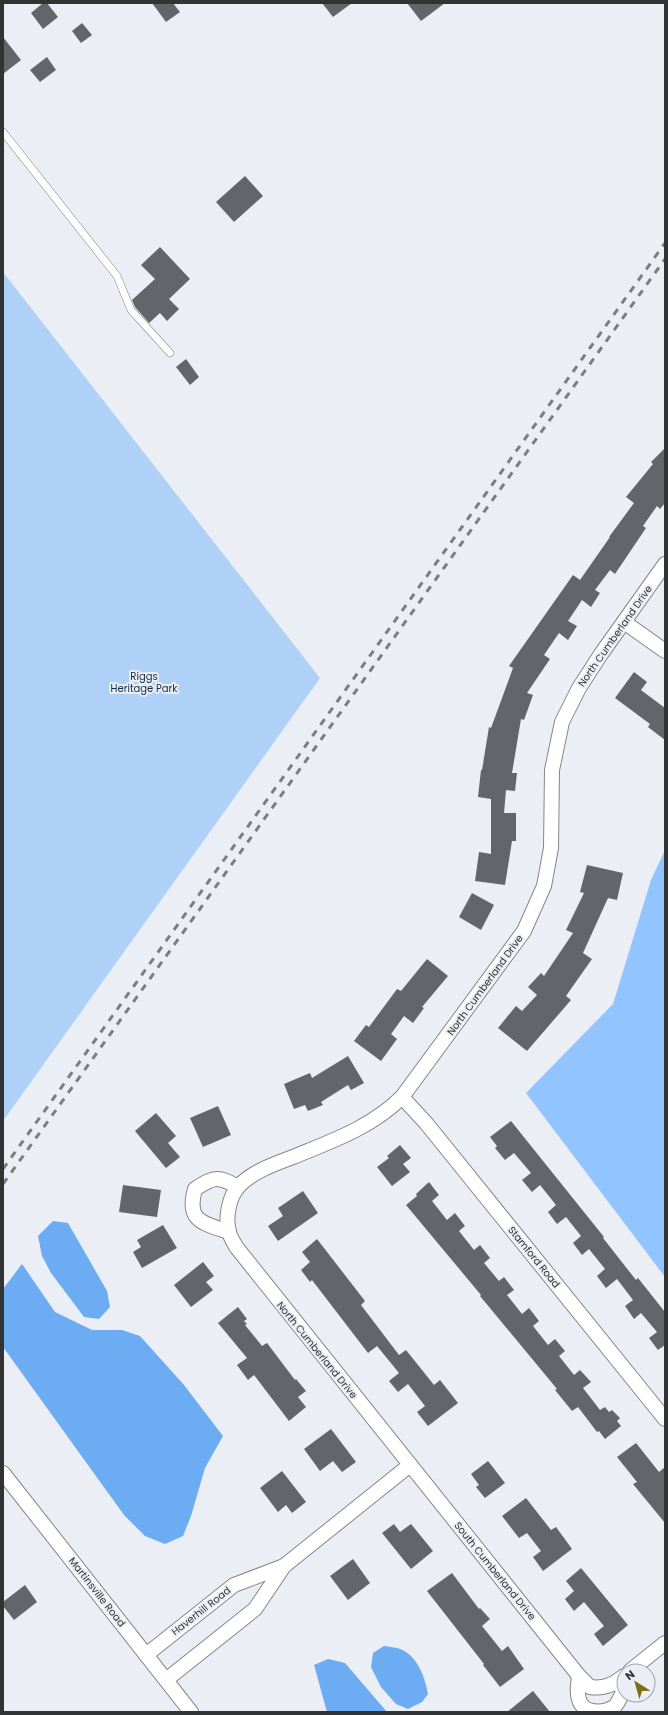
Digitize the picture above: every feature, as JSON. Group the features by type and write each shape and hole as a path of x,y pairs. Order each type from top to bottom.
{"street":[{"name":"North Cumberland Drive","path":"410,1465 237,1248 229,1232 229,1204 238,1187 247,1179 273,1165 336,1139 372,1122 389,1111 402,1097 524,931 544,886 551,848 552,770 562,722 579,688 665,564"},
{"path":"624,622 665,652"},
{"name":"Stamford Road","path":"402,1097 426,1123 665,1419"},
{"path":"229,1232 205,1224 193,1214 191,1202 195,1189 209,1180 222,1178 238,1187"},
{"name":"Haverhill Road","path":"166,1680 255,1609 284,1566 410,1465"},
{"name":"South Cumberland Drive","path":"410,1465 579,1676 590,1687 601,1688 609,1686 616,1681"},
{"name":"Martinsville Road","path":"3,1473 190,1712"},
{"name":"Haverhill Road","path":"146,1655 234,1585 284,1566"},
{"path":"640,1663 665,1643"},
{"name":"South Cumberland Drive","path":"579,1676 577,1689 581,1704 590,1711 602,1712 615,1706 617,1703"}],"lane":[{"path":"3,132 116,276 130,310 170,353"}],"green space":[{"name":"Riggs Heritage Park","path":"3,272 320,678 3,1121"}],"shaded area":[{"path":"665,850 665,1277 526,1093 613,1004 651,880"},
{"path":"53,1221 68,1223 107,1291 110,1307 99,1319 84,1317 51,1273 42,1256 38,1236"},
{"path":"22,1264 55,1312 92,1330 122,1330 140,1336 184,1385 223,1436 205,1468 191,1516 183,1536 165,1544 145,1536 124,1515 3,1347 3,1289"},
{"path":"384,1646 400,1649 416,1661 425,1681 428,1694 422,1702 408,1709 396,1704 381,1687 371,1667 373,1653"},
{"path":"328,1659 345,1663 387,1712 327,1712 314,1665"}],"building":[{"path":"43,3 47,3 58,17 43,29 31,13"},
{"path":"152,3 173,3 180,12 166,22"},
{"path":"322,3 352,3 333,17"},
{"path":"407,3 445,3 421,21"},
{"path":"82,23 92,35 81,43 72,31"},
{"path":"3,37 21,60 3,74"},
{"path":"47,57 56,70 40,82 30,70"},
{"path":"245,176 263,196 234,222 216,202"},
{"path":"160,247 190,279 169,299 179,309 167,321 160,313 149,323 135,307 132,300 155,279 141,265"},
{"path":"186,359 199,377 190,385 176,367"},
{"path":"665,448 665,503 660,509 657,506 643,526 646,528 615,574 610,570 595,590 600,593 591,607 582,600 568,621 577,626 568,640 559,633 544,655 550,659 527,693 533,695 524,720 521,719 512,773 517,773 515,791 506,790 504,813 516,813 516,841 512,841 505,885 475,881 479,852 491,854 491,799 478,797 481,770 489,727 491,728 513,668 509,666 573,575 580,580 634,503 626,497 653,464 651,462"},
{"path":"634,672 647,682 641,690 665,708 665,740 648,727 650,724 615,698"},
{"path":"587,865 623,873 617,900 608,898 583,953 592,959 566,996 571,1000 527,1051 498,1028 516,1006 522,1011 537,995 528,987 541,973 544,976 573,933 566,930 584,893 580,892"},
{"path":"472,893 494,905 481,930 459,917"},
{"path":"427,959 448,976 422,1007 424,1008 413,1023 404,1016 391,1034 397,1039 381,1061 354,1041 366,1025 369,1027 397,989 401,991"},
{"path":"348,1056 364,1083 351,1090 348,1085 321,1102 323,1105 308,1111 305,1105 294,1109 284,1084 310,1073 312,1078"},
{"path":"218,1106 231,1135 203,1147 190,1118"},
{"path":"156,1113 176,1136 168,1143 180,1157 166,1168 135,1131"},
{"path":"511,1121 604,1237 603,1238 636,1280 638,1278 665,1312 665,1345 658,1350 649,1338 657,1332 641,1313 634,1319 625,1306 633,1300 617,1279 606,1288 597,1276 605,1269 589,1249 582,1255 573,1243 581,1236 566,1217 557,1224 548,1212 556,1205 540,1185 532,1192 522,1180 531,1173 514,1153 505,1160 495,1148 497,1146 490,1137"},
{"path":"400,1145 411,1158 403,1164 410,1172 392,1186 377,1167 389,1158 387,1156"},
{"path":"429,1182 439,1195 432,1201 447,1220 455,1213 465,1226 459,1231 474,1250 480,1245 490,1258 484,1263 499,1281 504,1277 514,1290 507,1295 522,1314 529,1308 539,1321 533,1326 548,1345 555,1339 565,1351 559,1356 574,1375 580,1370 591,1382 583,1388 600,1410 605,1407 609,1412 612,1410 620,1418 617,1421 621,1426 605,1439 599,1431 597,1432 578,1407 572,1411 555,1390 557,1389 406,1205 417,1196 416,1194"},
{"path":"123,1185 161,1190 157,1217 119,1212"},
{"path":"303,1191 318,1213 278,1241 268,1226 283,1216 278,1208"},
{"path":"163,1225 177,1248 142,1268 133,1252 141,1247 137,1240"},
{"path":"317,1239 365,1301 361,1305 399,1355 406,1350 434,1385 440,1380 458,1403 428,1426 417,1412 425,1406 408,1384 398,1392 389,1381 399,1373 377,1346 368,1353 312,1280 310,1282 301,1270 310,1262 302,1252"},
{"path":"203,1262 214,1276 206,1282 213,1290 191,1307 174,1285"},
{"path":"238,1307 247,1319 244,1321 247,1324 245,1325 262,1346 267,1343 295,1380 296,1379 306,1391 298,1397 306,1407 289,1421 254,1375 248,1380 237,1365 247,1358 218,1323"},
{"path":"331,1429 356,1462 342,1472 333,1461 320,1471 304,1449"},
{"path":"636,1443 659,1472 665,1467 665,1523 633,1484 637,1482 617,1457"},
{"path":"488,1461 505,1483 485,1498 476,1487 479,1485 471,1474"},
{"path":"282,1471 306,1502 292,1513 286,1505 278,1512 260,1488"},
{"path":"526,1498 551,1530 556,1527 572,1549 543,1571 533,1557 541,1551 527,1533 519,1538 502,1516"},
{"path":"394,1524 400,1532 411,1524 433,1551 411,1569 382,1533"},
{"path":"353,1559 370,1583 348,1600 330,1576"},
{"path":"581,1568 628,1625 603,1646 594,1634 604,1626 584,1602 574,1611 565,1599 574,1591 566,1581"},
{"path":"452,1573 479,1609 480,1608 490,1619 482,1626 502,1651 508,1646 524,1669 500,1687 427,1591"},
{"path":"25,1585 37,1602 14,1620 3,1606 3,1602"},
{"path":"533,1691 550,1712 507,1712"}],"railway":[{"path":"3,1169 665,243"},
{"path":"3,1184 665,259"}]}
